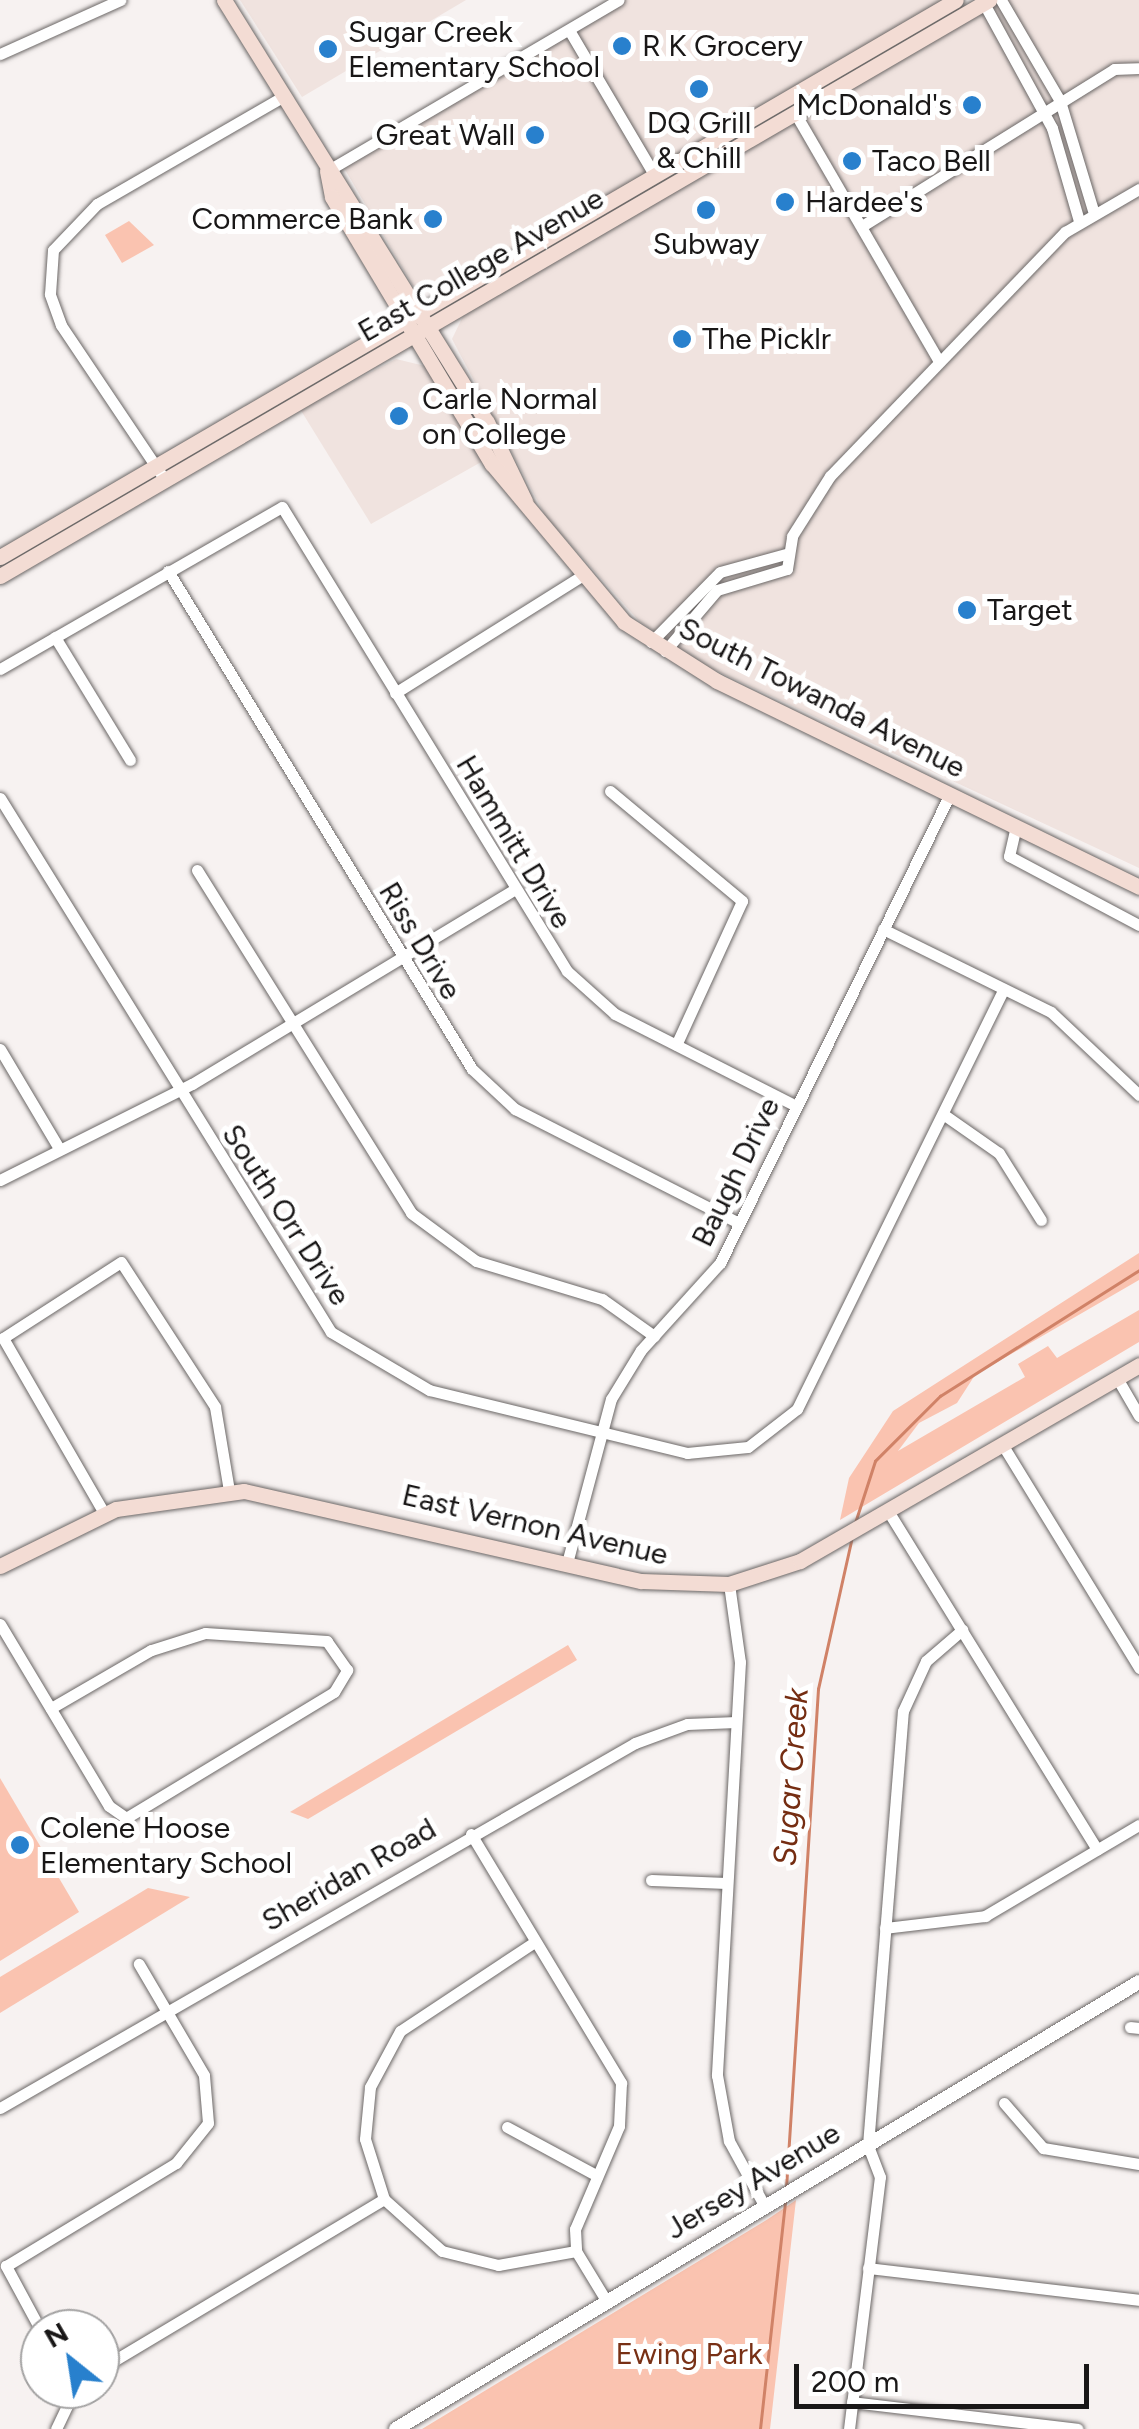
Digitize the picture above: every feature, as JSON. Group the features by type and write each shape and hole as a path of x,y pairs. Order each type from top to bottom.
{"main road":[{"path":"224,0 327,171"},
{"name":"East College Avenue","path":"0,576 160,473 425,318 797,90 956,0"},
{"name":"East College Avenue","path":"425,318 724,155 984,2"},
{"path":"724,155 791,108 797,90"},
{"name":"South Towanda Avenue","path":"327,171 425,318 525,501"},
{"name":"South Towanda Avenue","path":"327,171 332,197 410,327 525,501 580,577 658,646 1139,887"},
{"name":"East College Avenue","path":"0,557 160,473"},
{"name":"East Vernon Avenue","path":"0,1566 104,1513 229,1491 311,1500 666,1585 730,1584 818,1551 1139,1365"}],"street":[{"path":"0,54 120,0"},
{"path":"327,171 620,0"},
{"path":"1001,0 1060,101 1094,210"},
{"path":"984,2 1044,110 1079,221"},
{"path":"569,30 654,176"},
{"path":"862,226 1044,110 1137,66"},
{"path":"160,473 60,324 50,294 52,250 97,204 282,97"},
{"path":"795,114 940,361"},
{"path":"658,646 717,590 787,570 786,554 825,482 1079,221 1139,189"},
{"name":"Hammitt Drive","path":"168,571 282,508 513,890 589,994 676,1045 796,1106"},
{"path":"658,646 710,578 786,554"},
{"path":"0,669 168,571"},
{"name":"Riss Drive","path":"168,571 463,1057 503,1100 739,1223"},
{"path":"395,693 580,577"},
{"path":"56,637 130,760"},
{"path":"610,791 744,908 676,1045"},
{"name":"Baugh Drive","path":"567,1563 600,1433 622,1377 654,1336 712,1276 950,794"},
{"name":"South Orr Drive","path":"0,798 300,1294 349,1348 429,1390 687,1453 748,1447 778,1430 807,1393 942,1114"},
{"path":"1016,826 1008,856 1139,925"},
{"path":"197,870 385,1182 430,1232 488,1267 602,1299 654,1336"},
{"path":"0,1180 178,1091 513,890"},
{"path":"883,929 1076,1028 1139,1095"},
{"path":"1004,989 942,1114 999,1153 1041,1220"},
{"path":"0,1049 60,1150"},
{"path":"104,1513 4,1335 124,1262 215,1407 229,1491"},
{"path":"1117,1378 1139,1416"},
{"path":"1002,1444 1139,1668"},
{"path":"886,1511 1097,1850"},
{"path":"730,1584 740,1644 726,1884 720,2102 767,2203"},
{"path":"0,1624 51,1708 120,1816 334,1692 347,1669 328,1641 205,1633 152,1650 51,1708"},
{"path":"849,2429 880,2177 868,2146 905,1701 926,1661 962,1630"},
{"name":"Sheridan Road","path":"0,2108 471,1834 652,1734 736,1722"},
{"path":"886,1928 985,1916 1139,1825"},
{"path":"471,1834 623,2091 619,2126 592,2174 576,2251 607,2302"},
{"path":"651,1880 726,1884"},
{"path":"533,1944 418,2015 384,2052 364,2126 384,2199 418,2236 470,2261 516,2264 576,2251"},
{"path":"28,2309 6,2272 9,2262 176,2163 205,2132 208,2085 139,1964"},
{"name":"Jersey Avenue","path":"396,2429 1139,1982"},
{"path":"1004,2103 1043,2148 1139,2164"},
{"path":"507,2128 592,2174"},
{"path":"120,2357 384,2199"},
{"path":"868,2268 1139,2300"},
{"path":"852,2402 1077,2429"}],"shaded area":[{"name":"Sugar Creek Elementary School","path":"240,0 466,0 302,97"},
{"path":"615,0 945,0 444,290 413,286 344,168 618,7"},
{"path":"1002,0 1139,0 1139,868 704,665 640,622 546,517 452,339 465,312"},
{"path":"396,359 425,366 483,461 371,524 300,409"}],"green space":[{"path":"129,221 154,245 122,263 105,235"},
{"path":"1139,1253 1139,1280 975,1375 957,1403 919,1423 898,1451 1025,1377 1018,1364 1048,1346 1057,1358 1139,1310 1139,1342 840,1520 849,1478 893,1411"},
{"path":"568,1645 577,1660 308,1819 290,1812"},
{"name":"Colene Hoose Elementary School","path":"0,1778 79,1912 0,1961"},
{"path":"148,1888 190,1897 0,2013 0,1977"},
{"name":"Ewing Park","path":"796,2200 770,2429 422,2429 768,2219"}],"waterway":[{"name":"Sugar Creek","path":"855,1523 875,1461 940,1396 1139,1270"},
{"name":"Sugar Creek","path":"786,2188 818,1689 851,1541"},
{"name":"Sugar Creek","path":"760,2429 785,2201"}],"place":[{"name":"R K Grocery","path":"622,46"},
{"name":"Sugar Creek Elementary School","path":"328,49"},
{"name":"DQ Grill & Chill","path":"699,89"},
{"name":"McDonald's","path":"972,105"},
{"name":"Great Wall","path":"535,135"},
{"name":"Taco Bell","path":"852,161"},
{"name":"Hardee's","path":"785,202"},
{"name":"Subway","path":"706,210"},
{"name":"Commerce Bank","path":"433,219"},
{"name":"The Picklr","path":"682,339"},
{"name":"Carle Normal on College","path":"399,416"},
{"name":"Target","path":"967,610"},
{"name":"Colene Hoose Elementary School","path":"20,1845"}]}
